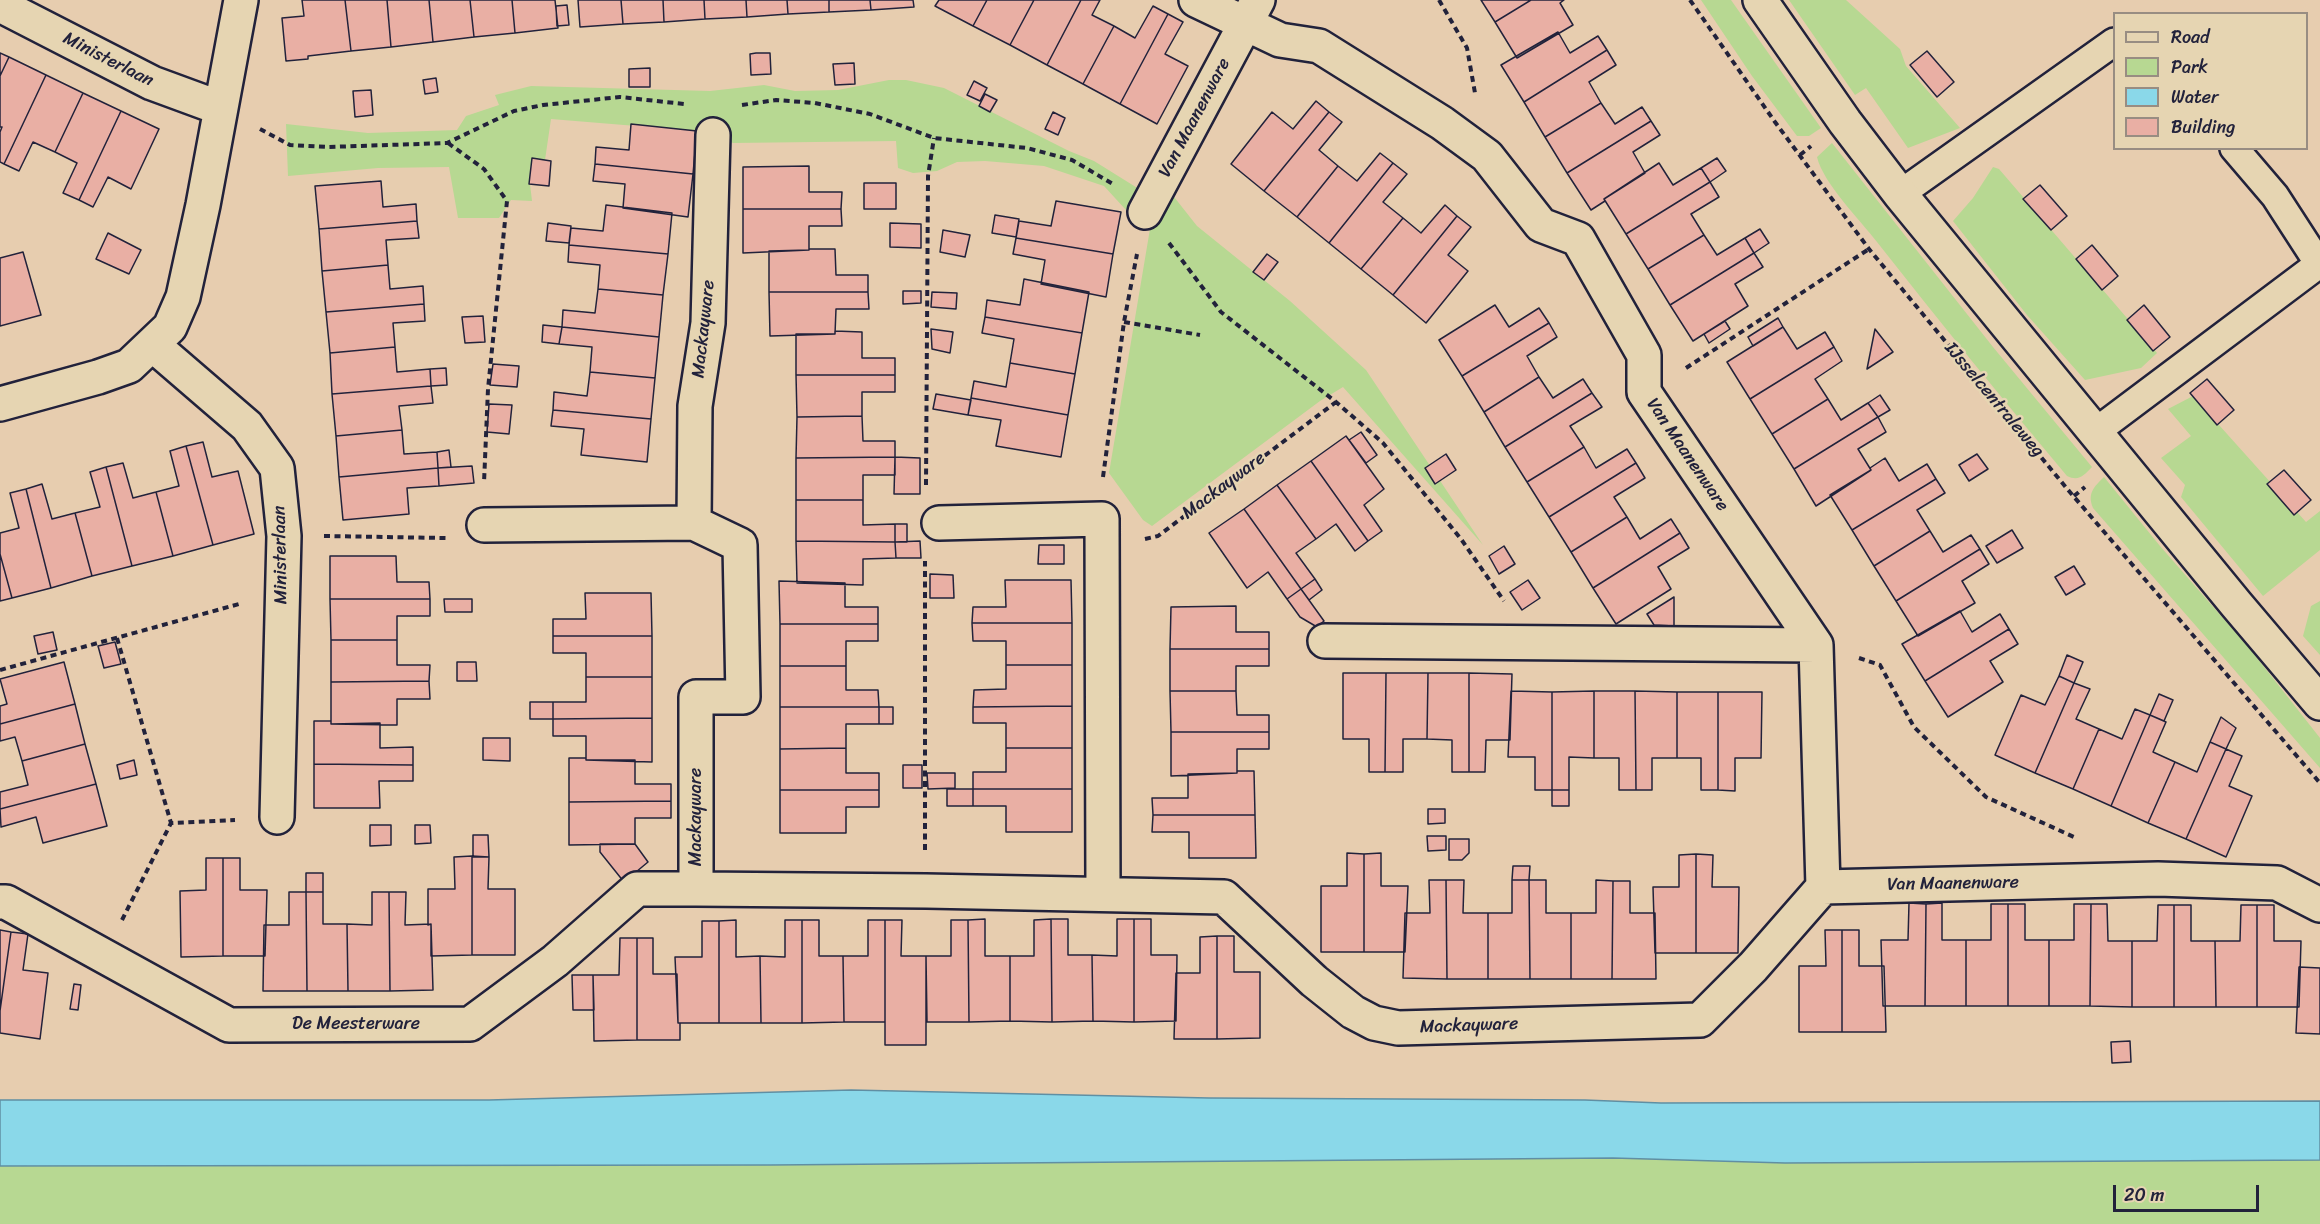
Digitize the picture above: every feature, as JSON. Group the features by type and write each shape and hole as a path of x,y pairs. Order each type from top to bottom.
{"street":[{"path":"0,404 129,366 170,327 183,297 241,0"},
{"name":"Van Maanenware","path":"1196,0 1251,12 1280,40 1319,45 1442,123 1487,156 1541,225 1578,239 1644,355 1644,392 1816,645"},
{"path":"1760,0 1845,122 1900,194 2094,433 2119,460 2255,628 2320,703"},
{"name":"Ministerlaan","path":"0,5 152,83 220,108"},
{"name":"Van Maanenware","path":"1145,212 1251,12"},
{"name":"Mackayware","path":"694,523 695,406 708,323 713,135"},
{"name":"Ministerlaan","path":"153,345 247,426 277,468 284,536 277,817"},
{"path":"932,522 1102,534 1103,894"},
{"name":"Mackayware","path":"484,525 694,523 740,545 743,698 696,698 696,888 1224,897 1314,981 1353,1012 1374,1023 1398,1028 1700,1020 1753,967 1823,886"},
{"path":"1326,641 1816,645 1823,886"},
{"name":"Van Maanenware","path":"1823,886 2158,879 2277,883 2320,904"},
{"name":"De Meesterware","path":"0,902 6,902 229,1025 470,1024 555,961 637,890 696,888"}],"lane":[{"path":"1900,194 2113,43"},
{"path":"2094,433 2319,264 2275,196 2236,150"}],"path":[{"path":"1439,0 1467,48 1487,156"},
{"name":"IJsselcentraleweg","path":"1690,0 1775,122 1869,249 2069,491 2320,783"},
{"path":"220,108 290,145 328,147 447,143 514,111 543,105 620,97 661,100 692,106"},
{"path":"733,106 776,100 815,103 870,114 934,138 1027,148 1072,160 1111,183 1145,212 1221,312 1336,402 1383,443 1461,539 1508,606 1521,642"},
{"path":"926,891 932,522 928,176 934,138"},
{"path":"284,536 482,538 488,389 507,201 484,169 447,143"},
{"path":"1102,534 1103,471 1124,322 1145,212"},
{"path":"1644,392 1714,351 1869,249"},
{"path":"1124,322 1200,335"},
{"name":"Mackayware","path":"1102,534 1158,536 1336,402"},
{"path":"0,670 282,592"},
{"path":"104,956 171,824 117,638"},
{"path":"1816,645 1880,665 1914,727 1986,797 2082,841"},
{"path":"171,824 277,817"}],"green space":[{"path":"1701,0 1731,0 1821,128 1809,136 1797,136 1752,76"},
{"path":"1789,0 1846,0 1900,49 1906,66 1960,128 1908,148 1866,88 1855,95"},
{"path":"889,80 906,80 944,88 1069,151 1094,161 1139,189 1126,210 1104,186 1044,166 985,161 957,162 937,171 913,173 898,168 896,141 733,143 720,136 697,131 551,119 545,160 532,159 530,184 532,201 511,200 499,218 458,218 449,167 378,168 288,176 286,124 368,133 457,130 466,116 499,105 495,95 531,86 710,91 764,85 795,91 838,90"},
{"path":"1832,143 1993,347 2092,467 2084,475 2078,478 2067,476 1834,190 1817,157"},
{"path":"1993,167 1999,169 2157,353 2141,368 2085,380 2027,315 1953,221 1973,198"},
{"path":"1167,188 1197,226 1290,301 1366,370 1483,545 1343,387 1320,401 1152,526 1143,520 1109,473 1153,211"},
{"path":"2193,396 2306,522 2320,511 2320,550 2263,596 2181,497 2185,485 2161,458 2191,436 2168,409"},
{"path":"2104,477 2160,546 2250,649 2320,738 2320,768 2093,508 2091,494"},
{"path":"2320,601 2320,655 2303,636 2311,606"},
{"path":"1613,1158 2320,1160 2320,1224 0,1224 0,1166 771,1165"}],"water":[{"path":"851,1090 1209,1098 1585,1100 1661,1103 2320,1101 2320,1160 1785,1163 1613,1158 771,1165 0,1166 0,1100 489,1100"}],"building":[{"path":"302,0 345,0 351,51 286,61 282,18 304,16"},
{"path":"345,0 387,0 391,47 351,51"},
{"path":"387,0 429,0 433,42 391,47"},
{"path":"429,0 470,0 474,37 433,42"},
{"path":"470,0 512,0 515,33 474,37"},
{"path":"512,0 555,0 558,28 515,33"},
{"path":"578,0 621,0 623,24 580,27"},
{"path":"621,0 663,0 664,22 623,24"},
{"path":"663,0 704,0 705,19 664,22"},
{"path":"704,0 746,0 747,17 705,19"},
{"path":"746,0 787,0 788,14 747,17"},
{"path":"787,0 829,0 829,12 788,14"},
{"path":"829,0 870,0 871,10 829,12"},
{"path":"870,0 913,0 914,7 871,10"},
{"path":"939,0 987,0 973,26 935,6"},
{"path":"987,0 1034,0 1010,45 973,26"},
{"path":"1034,0 1081,0 1047,65 1010,45"},
{"path":"1081,0 1100,0 1092,15 1114,26 1083,84 1047,65"},
{"path":"1481,0 1531,0 1495,22"},
{"path":"1531,0 1564,0 1560,3 1573,25 1517,58 1495,22"},
{"path":"567,5 569,25 557,26 556,6"},
{"path":"1153,6 1168,14 1120,104 1083,84 1114,26 1135,38"},
{"path":"1168,14 1183,22 1165,54 1188,66 1157,124 1120,104"},
{"path":"1558,32 1570,53 1598,36 1607,50 1524,102 1501,65"},
{"path":"1607,50 1616,65 1589,82 1601,103 1545,137 1524,102"},
{"path":"1927,51 1954,82 1937,97 1910,65"},
{"path":"0,53 9,57 0,76"},
{"path":"770,53 771,74 751,75 750,54"},
{"path":"9,57 46,75 4,164 0,162 2,127 0,127 0,76"},
{"path":"854,63 855,84 835,85 833,64"},
{"path":"650,68 650,87 629,87 629,69"},
{"path":"46,75 83,93 55,152 33,142 19,171 4,164"},
{"path":"436,78 438,92 425,94 423,80"},
{"path":"974,81 987,88 980,101 967,95"},
{"path":"371,90 373,115 355,117 353,91"},
{"path":"83,93 121,111 79,200 63,193 77,163 55,152"},
{"path":"985,94 997,100 990,112 979,106"},
{"path":"1316,101 1329,112 1264,191 1231,164 1272,112 1293,129"},
{"path":"1601,103 1615,124 1642,107 1651,121 1567,173 1545,137"},
{"path":"121,111 159,129 131,189 108,177 93,207 79,200"},
{"path":"1053,112 1065,118 1058,135 1045,129"},
{"path":"1329,112 1342,122 1319,150 1338,166 1297,217 1264,191"},
{"path":"1651,121 1660,135 1633,152 1645,173 1591,210 1567,173"},
{"path":"631,124 697,131 693,174 595,164 596,147 629,150"},
{"path":"1380,153 1393,163 1329,243 1297,217 1338,166 1357,181"},
{"path":"532,158 551,161 549,186 529,184"},
{"path":"1717,158 1726,171 1710,182 1701,168"},
{"path":"1393,163 1407,174 1383,202 1403,218 1361,269 1329,243"},
{"path":"1659,163 1673,185 1701,168 1710,182 1626,234 1604,199"},
{"path":"595,164 693,174 688,217 623,208 625,184 593,181"},
{"path":"809,166 809,192 842,192 841,209 743,209 743,167"},
{"path":"381,181 383,207 416,204 417,221 319,229 315,186"},
{"path":"1710,182 1719,197 1691,214 1704,235 1648,269 1626,234"},
{"path":"864,183 896,183 896,209 864,209"},
{"path":"2040,185 2067,216 2051,230 2023,199"},
{"path":"1056,201 1121,212 1113,254 1016,238 1019,221 1051,226"},
{"path":"606,205 672,213 668,254 569,245 571,228 603,231"},
{"path":"1445,205 1457,216 1393,295 1361,269 1403,218 1421,233"},
{"path":"743,209 841,209 842,226 809,226 809,250 743,253"},
{"path":"995,215 1019,219 1016,237 992,233"},
{"path":"1457,216 1471,227 1448,255 1468,271 1426,323 1393,295"},
{"path":"417,221 419,238 386,240 388,265 322,271 319,229"},
{"path":"548,223 571,226 569,243 546,241"},
{"path":"890,223 921,224 921,248 890,247"},
{"path":"1760,229 1769,243 1754,253 1745,238"},
{"path":"943,230 970,235 965,257 940,252"},
{"path":"108,233 141,250 129,274 96,259"},
{"path":"1704,235 1717,255 1745,238 1754,253 1670,305 1648,269"},
{"path":"1016,238 1113,254 1106,297 1041,284 1045,260 1013,254"},
{"path":"569,245 668,254 663,295 598,289 600,265 568,262"},
{"path":"2092,245 2118,276 2102,290 2076,259"},
{"path":"835,249 836,275 868,275 868,292 769,292 769,251"},
{"path":"23,252 41,315 0,326 0,258"},
{"path":"1754,253 1763,267 1735,284 1748,306 1693,341 1670,305"},
{"path":"1267,254 1278,262 1264,280 1253,272"},
{"path":"388,265 390,289 423,286 424,304 326,312 322,271"},
{"path":"1024,279 1089,292 1082,333 985,317 987,300 1020,305"},
{"path":"598,289 663,295 659,337 562,327 563,310 595,313"},
{"path":"903,291 921,291 921,303 903,304"},
{"path":"769,292 868,292 869,309 836,309 835,334 770,336"},
{"path":"932,292 957,293 956,309 931,307"},
{"path":"424,304 425,321 393,323 395,347 330,353 326,312"},
{"path":"1495,305 1509,327 1539,308 1549,323 1462,376 1439,340"},
{"path":"2144,305 2170,337 2153,351 2127,320"},
{"path":"483,316 485,342 465,343 462,317"},
{"path":"985,317 1082,333 1075,374 1010,363 1014,339 982,333"},
{"path":"1778,318 1783,327 1753,346 1748,337"},
{"path":"1725,321 1730,329 1709,343 1704,334"},
{"path":"1549,323 1557,337 1527,356 1539,377 1484,412 1462,376"},
{"path":"543,325 562,327 559,344 542,342"},
{"path":"562,327 659,337 655,378 590,372 592,347 559,344"},
{"path":"1783,327 1797,349 1825,332 1834,347 1750,399 1727,362"},
{"path":"931,329 953,332 950,353 932,349"},
{"path":"1875,329 1893,352 1867,369"},
{"path":"835,331 862,332 862,358 895,358 895,375 796,375 796,334 835,334"},
{"path":"395,347 397,372 430,369 431,386 332,394 330,353"},
{"path":"1834,347 1842,361 1815,379 1828,399 1772,434 1750,399"},
{"path":"1010,363 1075,374 1068,415 971,398 974,381 1006,387"},
{"path":"493,364 519,366 517,387 490,385"},
{"path":"446,368 447,385 431,386 430,369"},
{"path":"590,372 655,378 651,419 553,410 554,392 587,396"},
{"path":"796,375 895,375 895,392 862,392 862,416 797,417"},
{"path":"1539,377 1553,398 1583,379 1592,393 1505,447 1484,412"},
{"path":"2207,379 2234,410 2217,425 2190,393"},
{"path":"431,386 433,403 399,406 402,430 336,436 332,394"},
{"path":"1592,393 1602,407 1570,426 1584,447 1527,482 1505,447"},
{"path":"936,394 971,400 968,415 933,409"},
{"path":"1880,395 1890,410 1878,417 1868,403"},
{"path":"971,398 1068,415 1061,457 996,446 1001,420 968,415"},
{"path":"1828,399 1841,420 1868,403 1878,417 1794,469 1772,434"},
{"path":"489,404 512,405 509,434 487,432"},
{"path":"553,410 651,419 647,462 581,455 584,429 551,426"},
{"path":"862,416 863,441 895,441 895,457 796,458 797,417"},
{"path":"1878,417 1886,432 1858,449 1871,470 1816,506 1794,469"},
{"path":"402,430 404,454 437,452 438,468 339,477 336,436"},
{"path":"1361,432 1377,455 1366,463 1349,440"},
{"path":"1346,436 1384,489 1364,505 1382,531 1368,541 1311,461"},
{"path":"203,442 212,477 238,471 254,534 213,545 186,446"},
{"path":"186,446 213,545 173,556 156,492 179,486 170,451"},
{"path":"1584,447 1596,468 1627,449 1636,463 1549,517 1527,482"},
{"path":"449,450 451,467 438,468 437,452"},
{"path":"1446,454 1456,470 1435,484 1425,468"},
{"path":"1977,454 1988,469 1969,481 1959,465"},
{"path":"895,457 895,475 863,475 863,500 796,500 796,458"},
{"path":"895,457 920,458 920,494 894,494"},
{"path":"1885,458 1899,481 1927,464 1936,479 1852,530 1830,495 1871,470 1870,468"},
{"path":"1311,461 1368,541 1355,551 1336,524 1316,539 1277,485"},
{"path":"123,463 133,498 156,492 173,556 132,566 106,467"},
{"path":"1636,463 1645,478 1614,497 1627,517 1571,552 1549,517"},
{"path":"472,466 474,483 439,486 438,468"},
{"path":"106,467 132,566 92,576 75,513 100,507 90,472"},
{"path":"438,468 439,486 407,488 409,514 343,520 339,477"},
{"path":"2284,470 2311,500 2294,515 2267,484"},
{"path":"1936,479 1945,493 1917,510 1930,531 1874,566 1852,530"},
{"path":"42,484 52,519 75,513 92,576 51,588 26,489"},
{"path":"1277,485 1316,539 1296,553 1315,579 1301,589 1244,509"},
{"path":"26,489 51,588 12,598 0,554 0,533 19,528 10,493"},
{"path":"796,500 863,500 863,525 895,524 895,542 796,541"},
{"path":"1244,509 1301,589 1287,599 1268,572 1247,588 1209,533"},
{"path":"1627,517 1640,539 1671,519 1680,533 1593,588 1571,552"},
{"path":"895,524 907,524 907,542 895,542"},
{"path":"2012,530 2023,548 1997,563 1986,546"},
{"path":"1930,531 1943,552 1971,535 1980,549 1896,601 1874,566"},
{"path":"1680,533 1689,548 1658,567 1671,589 1616,624 1593,588"},
{"path":"796,541 895,542 896,558 863,559 863,585 797,583"},
{"path":"920,541 921,558 896,558 895,542"},
{"path":"1039,545 1064,545 1064,564 1038,564"},
{"path":"1504,546 1515,564 1499,574 1489,556"},
{"path":"1980,549 1989,564 1962,581 1975,603 1918,636 1896,601"},
{"path":"0,554 12,598 0,601"},
{"path":"330,556 396,556 397,582 429,582 430,599 330,599"},
{"path":"2074,566 2085,584 2066,595 2055,577"},
{"path":"930,574 953,575 954,598 930,598"},
{"path":"1315,579 1322,590 1309,600 1301,589"},
{"path":"1005,580 1071,580 1072,623 972,623 973,607 1006,607"},
{"path":"1528,580 1540,598 1522,610 1510,592"},
{"path":"779,581 845,583 845,607 878,607 878,624 780,624"},
{"path":"1301,589 1324,621 1317,627 1300,617 1287,599"},
{"path":"585,593 651,593 652,636 553,636 553,619 586,619"},
{"path":"1674,597 1674,626 1654,625 1647,614"},
{"path":"330,599 430,599 430,616 397,616 397,640 331,640"},
{"path":"444,599 472,599 472,612 445,612"},
{"path":"1236,606 1236,632 1269,632 1269,649 1170,649 1171,607"},
{"path":"1960,611 1972,632 2000,614 2009,629 1925,681 1902,644"},
{"path":"972,623 1072,623 1072,665 1006,665 1006,641 973,641"},
{"path":"780,624 878,624 878,641 846,641 846,666 780,666"},
{"path":"2009,629 2018,644 1990,661 2003,682 1948,717 1925,681"},
{"path":"53,632 57,650 38,654 34,636"},
{"path":"553,636 652,636 652,677 586,677 586,653 553,653"},
{"path":"331,640 397,640 397,665 430,665 429,681 331,682"},
{"path":"115,642 121,664 104,668 98,646"},
{"path":"1170,649 1269,649 1269,666 1236,666 1236,691 1170,691"},
{"path":"2067,655 2083,662 2074,683 2059,676"},
{"path":"64,662 75,704 0,724 0,706 7,704 0,679"},
{"path":"457,662 476,662 477,681 457,681"},
{"path":"1006,665 1072,665 1072,706 973,707 974,690 1006,689"},
{"path":"780,666 846,666 846,690 878,690 879,707 780,707"},
{"path":"1343,673 1386,673 1385,772 1369,772 1369,739 1343,739"},
{"path":"1386,673 1428,673 1427,739 1403,739 1403,772 1385,772"},
{"path":"1428,673 1469,673 1469,772 1452,772 1452,740 1427,739"},
{"path":"1469,673 1512,674 1510,740 1486,740 1485,772 1469,772"},
{"path":"2059,676 2074,683 2035,773 1995,755 2021,695 2045,705"},
{"path":"586,677 652,677 652,718 553,719 553,702 586,702"},
{"path":"429,681 430,699 397,699 397,725 331,724 331,682"},
{"path":"2074,683 2090,689 2076,719 2099,729 2073,789 2035,773"},
{"path":"1170,691 1236,691 1237,715 1269,715 1269,732 1171,732"},
{"path":"1511,691 1552,692 1552,790 1535,790 1535,757 1508,757"},
{"path":"1594,691 1635,691 1636,790 1619,790 1619,758 1594,758"},
{"path":"1594,691 1594,758 1569,757 1569,790 1552,790 1552,692"},
{"path":"1635,691 1677,692 1677,758 1652,758 1652,790 1636,790"},
{"path":"1677,692 1718,692 1718,790 1701,790 1701,758 1677,758"},
{"path":"1718,692 1762,692 1761,758 1735,758 1735,791 1718,790"},
{"path":"2159,694 2173,700 2164,721 2150,715"},
{"path":"530,702 553,702 553,719 530,719"},
{"path":"75,704 85,744 22,761 15,737 0,741 0,724"},
{"path":"1072,706 1072,748 1006,748 1006,723 973,723 973,707"},
{"path":"780,707 879,707 879,724 846,724 846,748 780,749"},
{"path":"879,707 893,707 893,724 879,724"},
{"path":"2135,709 2150,715 2111,806 2073,789 2099,729 2122,739"},
{"path":"2150,715 2166,722 2153,752 2175,762 2148,823 2111,806"},
{"path":"2221,717 2236,728 2226,749 2210,742"},
{"path":"652,718 652,762 586,760 586,736 553,736 553,719"},
{"path":"314,721 331,721 331,724 380,723 380,748 413,747 413,765 314,764"},
{"path":"1171,732 1269,732 1269,749 1237,749 1237,773 1171,776"},
{"path":"483,738 510,738 510,761 483,760"},
{"path":"2210,742 2226,749 2186,839 2148,823 2175,762 2197,772"},
{"path":"85,744 96,784 0,809 0,792 28,785 22,761"},
{"path":"846,748 846,773 879,773 879,790 780,790 780,749"},
{"path":"1006,748 1072,748 1072,789 973,789 973,772 1006,772"},
{"path":"2226,749 2242,756 2229,786 2252,796 2226,857 2186,839"},
{"path":"569,758 635,760 635,784 671,784 671,801 569,802"},
{"path":"134,760 137,775 120,779 117,765"},
{"path":"314,764 413,765 413,781 379,781 380,808 314,808"},
{"path":"903,765 922,765 922,788 903,788"},
{"path":"1237,771 1254,771 1255,815 1153,815 1152,798 1188,798 1188,774 1237,773"},
{"path":"927,773 955,773 955,788 928,789"},
{"path":"96,784 107,826 43,843 36,817 1,827 0,809"},
{"path":"947,789 973,789 973,806 947,806"},
{"path":"973,789 1072,789 1072,832 1006,832 1006,806 973,806"},
{"path":"780,790 879,790 879,807 846,807 846,833 780,833"},
{"path":"1552,790 1569,790 1569,806 1552,806"},
{"path":"671,801 671,818 635,818 635,844 569,845 569,802"},
{"path":"1428,809 1445,809 1445,823 1428,824"},
{"path":"1153,815 1255,815 1256,858 1189,858 1189,832 1152,832"},
{"path":"370,825 391,825 391,845 370,846"},
{"path":"415,825 430,825 431,843 415,844"},
{"path":"473,835 488,835 489,857 473,857"},
{"path":"1427,836 1446,836 1446,850 1428,851"},
{"path":"1449,839 1469,839 1469,853 1462,860 1449,860"},
{"path":"600,844 635,844 648,862 624,882 600,852"},
{"path":"1347,853 1364,854 1364,952 1321,952 1321,886 1347,886"},
{"path":"1381,853 1381,886 1408,886 1405,952 1364,952 1364,854"},
{"path":"1696,854 1713,855 1712,887 1739,887 1738,953 1696,953"},
{"path":"1696,854 1696,953 1655,953 1653,887 1679,887 1679,855"},
{"path":"472,856 489,857 488,889 515,889 515,955 472,955"},
{"path":"472,856 472,955 431,956 428,889 455,889 454,857"},
{"path":"206,858 223,858 223,956 181,957 180,891 206,890"},
{"path":"223,858 240,858 240,890 267,890 265,956 223,956"},
{"path":"1513,866 1530,866 1529,880 1512,880"},
{"path":"306,873 323,873 323,892 306,892"},
{"path":"1429,880 1446,880 1447,979 1403,978 1405,913 1430,913"},
{"path":"1446,880 1464,880 1463,913 1488,913 1488,979 1447,979"},
{"path":"1512,880 1529,880 1530,979 1488,979 1488,913 1512,913"},
{"path":"1529,880 1546,880 1546,913 1571,913 1571,979 1530,979"},
{"path":"1596,880 1613,881 1612,979 1571,979 1571,913 1596,913"},
{"path":"1613,881 1630,881 1630,913 1655,913 1656,979 1612,979"},
{"path":"289,892 306,892 307,991 263,991 264,925 289,925"},
{"path":"306,892 323,892 323,924 347,924 348,991 307,991"},
{"path":"372,892 389,892 390,991 348,991 347,924 372,925"},
{"path":"389,892 406,892 405,925 431,924 433,990 390,991"},
{"path":"1909,903 1926,904 1925,1006 1883,1006 1881,940 1908,940"},
{"path":"1942,903 1942,940 1966,940 1966,1006 1925,1006 1926,904"},
{"path":"1991,904 2008,904 2008,1006 1966,1006 1966,940 1991,940"},
{"path":"2008,904 2025,904 2025,940 2049,940 2049,1006 2008,1006"},
{"path":"2074,904 2091,904 2090,1006 2049,1006 2049,940 2074,940"},
{"path":"2091,904 2107,904 2108,941 2132,941 2132,1007 2090,1006"},
{"path":"2158,905 2174,905 2174,1007 2132,1007 2132,941 2157,941"},
{"path":"2174,905 2191,905 2191,941 2215,941 2216,1007 2174,1007"},
{"path":"2241,905 2257,905 2257,1007 2216,1007 2215,941 2240,941"},
{"path":"2257,905 2274,905 2274,941 2301,941 2299,1007 2257,1007"},
{"path":"985,919 985,956 1010,956 1010,1021 969,1022 968,920"},
{"path":"1051,919 1052,1022 1010,1021 1010,956 1034,956 1034,920"},
{"path":"1051,919 1068,919 1068,955 1092,955 1093,1021 1052,1022"},
{"path":"1117,919 1134,919 1134,1022 1093,1021 1092,955 1117,956"},
{"path":"1134,919 1151,919 1151,955 1177,955 1176,1021 1134,1022"},
{"path":"736,920 736,957 760,956 761,1023 719,1023 719,921"},
{"path":"785,920 802,920 802,1023 761,1023 760,956 785,957"},
{"path":"802,920 819,920 819,956 843,956 844,1022 802,1023"},
{"path":"868,920 885,920 885,1022 844,1022 843,956 868,956"},
{"path":"885,920 902,920 901,956 926,956 926,1045 885,1045"},
{"path":"951,920 968,920 969,1022 927,1022 926,956 951,956"},
{"path":"702,921 719,921 719,1023 678,1023 675,957 702,957"},
{"path":"0,930 11,932 0,1011"},
{"path":"1825,930 1842,930 1842,1032 1799,1032 1799,966 1826,966"},
{"path":"1842,930 1859,930 1859,966 1884,966 1886,1032 1842,1032"},
{"path":"11,932 28,934 23,970 48,973 40,1039 0,1033 0,1011"},
{"path":"1217,936 1234,936 1234,972 1260,972 1260,1038 1217,1039"},
{"path":"1217,936 1217,1039 1174,1039 1176,973 1200,973 1200,937"},
{"path":"620,938 637,938 637,1040 594,1041 593,975 619,975"},
{"path":"637,938 653,938 653,974 677,974 680,1040 637,1040"},
{"path":"2299,967 2320,968 2320,1034 2296,1033"},
{"path":"572,975 593,975 594,1010 573,1010"},
{"path":"74,984 81,985 78,1010 70,1009"},
{"path":"2130,1041 2131,1062 2112,1063 2111,1042"}]}
